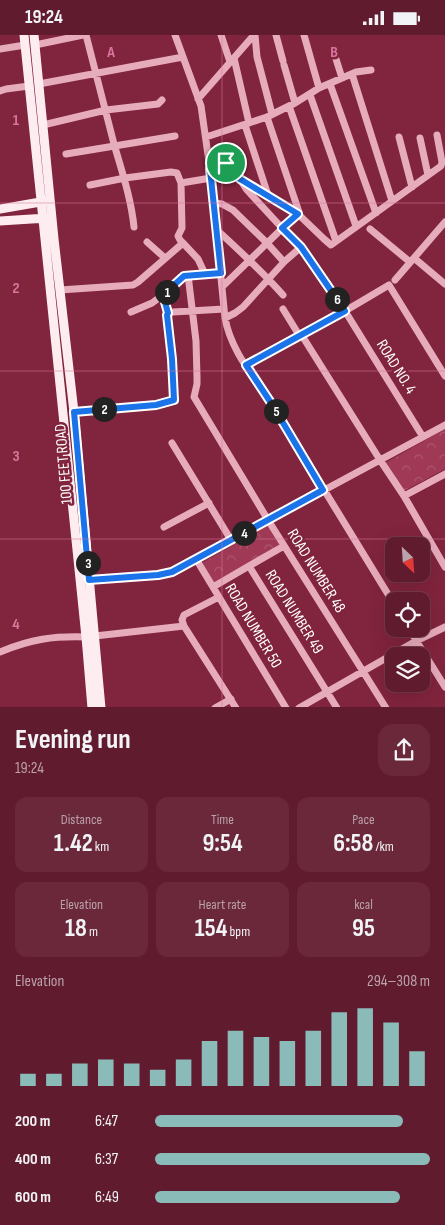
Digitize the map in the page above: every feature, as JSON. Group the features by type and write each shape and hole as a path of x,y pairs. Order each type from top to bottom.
{"main road":[{"name":"100 FEET ROAD","path":"24,35 42,218 90,637 101,707"},
{"name":"100 FEET ROAD","path":"34,35 74,412 89,580 92,707"},
{"path":"0,209 51,201"},
{"path":"0,221 52,217"}],"street":[{"path":"35,45 81,35 96,73 125,178 134,227"},
{"path":"174,35 201,106 214,203 225,318 231,340 387,592"},
{"path":"221,35 232,60 247,124 268,195"},
{"path":"198,99 254,35"},
{"path":"254,35 269,116 298,214"},
{"path":"276,35 292,105 336,241"},
{"path":"304,35 319,88"},
{"path":"0,49 25,45"},
{"path":"39,84 183,57"},
{"path":"336,59 342,78"},
{"path":"206,137 269,116 310,95 319,88 360,70 371,70"},
{"path":"352,74 392,201"},
{"path":"330,84 376,213"},
{"path":"0,91 29,86"},
{"path":"310,95 356,226"},
{"path":"43,125 106,111 158,104 162,100"},
{"path":"210,169 216,164 223,162 228,165 240,179 298,214 331,245 442,164 437,135"},
{"path":"66,154 175,136"},
{"path":"399,137 412,187"},
{"path":"420,138 428,175"},
{"path":"90,185 125,178 175,172 179,175 181,183 182,227 178,236 196,256 205,274"},
{"path":"181,183 211,178"},
{"name":"ROAD NO. 4","path":"240,179 247,190 301,247 345,311 423,437"},
{"path":"214,203 222,203 234,210 284,262"},
{"path":"223,285 298,214"},
{"path":"395,280 445,222"},
{"path":"370,229 445,285"},
{"path":"217,230 250,259 283,295"},
{"path":"147,242 166,258"},
{"path":"60,290 133,285 183,243"},
{"path":"225,318 243,307 284,262 301,247"},
{"path":"131,312 152,303 188,275 221,273"},
{"path":"188,275 192,311"},
{"path":"246,365 389,285 444,373"},
{"path":"74,412 156,405 174,400 168,313 163,295"},
{"path":"168,313 224,309"},
{"path":"283,309 404,496 445,567"},
{"name":"ROAD NUMBER 48","path":"192,311 196,341 197,377 194,397 284,546 386,707"},
{"path":"89,580 172,572 445,425"},
{"path":"172,443 230,540"},
{"path":"404,496 445,474"},
{"path":"164,527 209,503"},
{"name":"ROAD NUMBER 49","path":"284,546 249,566 337,707"},
{"name":"ROAD NUMBER 50","path":"196,559 286,707"},
{"path":"213,587 249,566"},
{"path":"219,597 184,615 182,620 236,707"},
{"path":"0,652 39,639 90,637 184,626"},
{"path":"299,707 416,641 445,627"},
{"path":"414,637 445,687"},
{"path":"215,707 231,699"}],"green space":[{"path":"445,429 445,469 402,492 385,463"},
{"path":"267,525 280,546 214,584 202,563"}],"route":[{"path":"226,163 240,179 298,214 282,228 301,247 345,311 246,365 323,490 172,572 158,575 89,580 74,412 156,405 174,400 168,313 163,295 184,276 221,273 210,169 216,164 226,163"}]}
